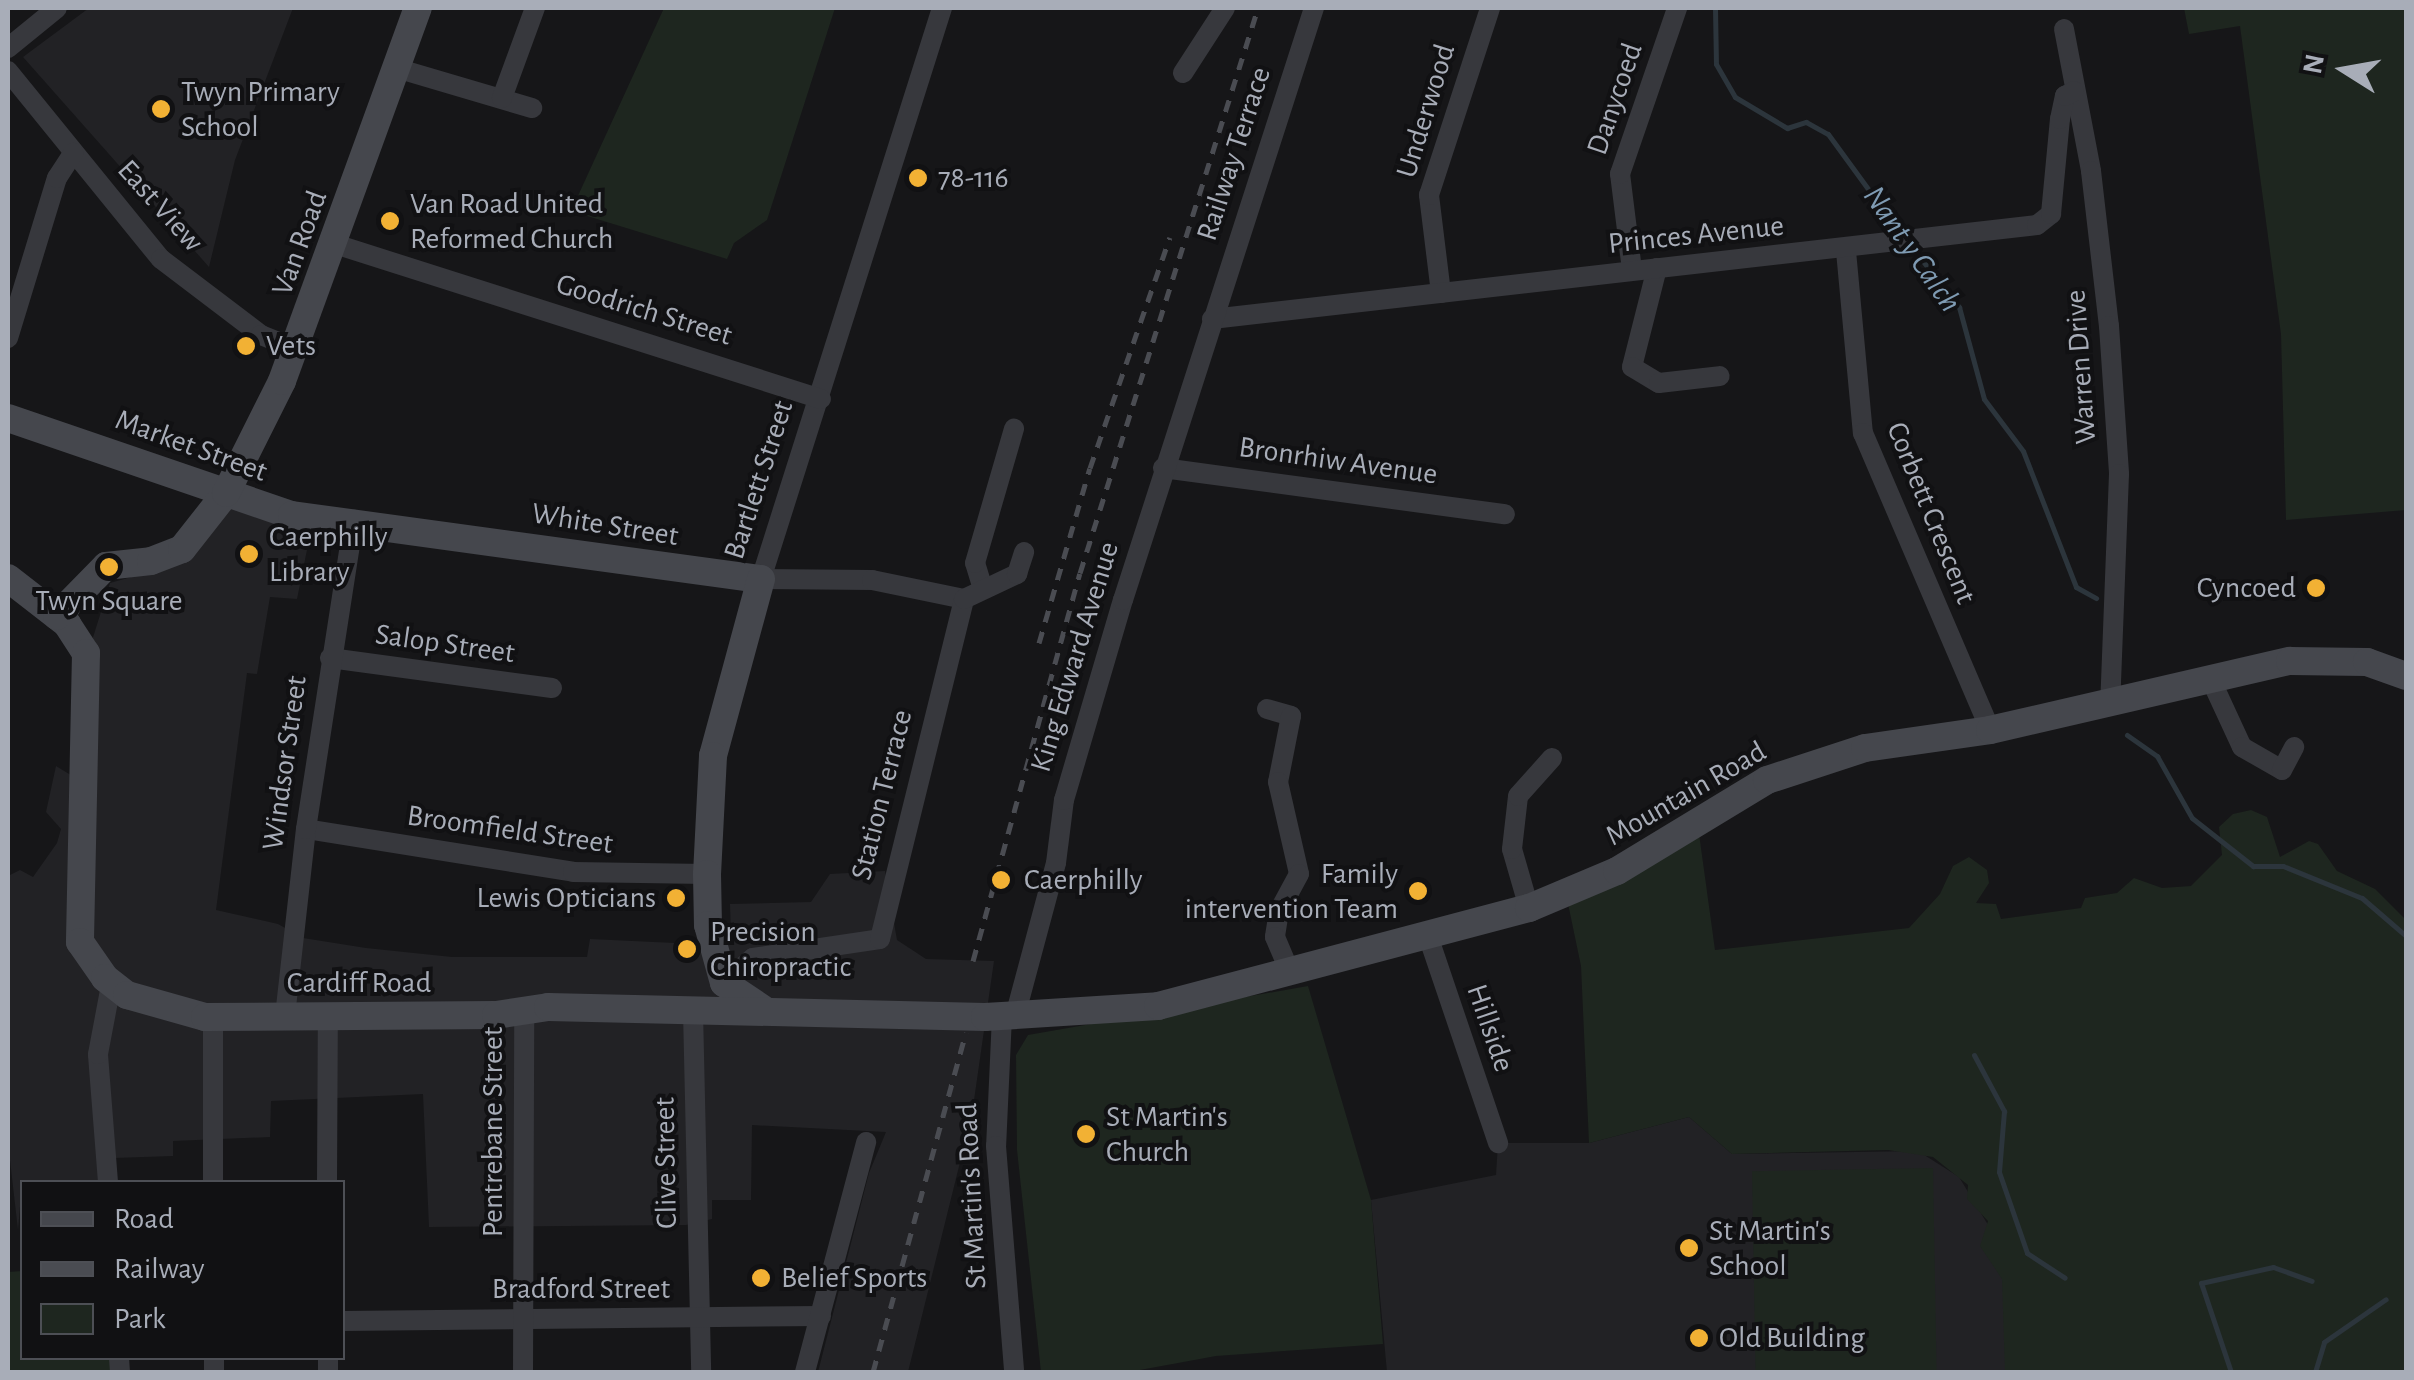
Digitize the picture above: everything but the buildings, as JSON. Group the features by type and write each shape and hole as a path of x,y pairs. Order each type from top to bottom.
{"main road":[{"name":"Van Road","path":"57,616 106,566 152,561 182,548 226,493 295,349 418,8"},
{"name":"Market Street","path":"8,418 292,515 354,520"},
{"name":"White Street","path":"354,520 761,579"},
{"path":"8,578 57,616 80,641 86,662 77,933 112,984"},
{"name":"Bartlett Street","path":"724,983 708,925 713,756 761,579"},
{"name":"Mountain Road","path":"1009,1016 1158,1006 1529,908 1617,871 1767,780 1865,748 1990,730 2324,656 2406,676"},
{"path":"724,983 763,1009"},
{"name":"Station Terrace","path":"693,1012 724,983"},
{"name":"Cardiff Road","path":"112,984 135,998 213,1017 763,1009 1009,1016"}],"street":[{"path":"8,48 57,8"},
{"path":"502,98 536,8"},
{"name":"Bartlett Street","path":"761,579 942,8"},
{"path":"1183,73 1225,8"},
{"name":"Railway Terrace","path":"1212,319 1314,8"},
{"name":"Underwood","path":"1441,293 1429,195 1490,8"},
{"name":"Danycoed","path":"1632,270 1620,174 1677,8"},
{"name":"Warren Drive","path":"2064,29 2101,247 2119,474 2110,704"},
{"path":"396,68 532,108"},
{"name":"East View","path":"8,71 160,259 261,335 295,349"},
{"name":"Princes Avenue","path":"1212,319 1632,270 1846,250 2042,224 2054,204 2064,96 2074,91"},
{"path":"8,338 56,178 73,153"},
{"name":"Goodrich Street","path":"335,244 821,399"},
{"name":"Corbett Crescent","path":"1846,250 1863,433 1990,730"},
{"path":"1657,268 1632,368 1658,383 1720,376"},
{"name":"King Edward Avenue","path":"1009,1016 1056,864 1064,800 1163,468 1212,319"},
{"path":"1014,429 975,563 974,594 1017,574 1024,552"},
{"name":"Bronrhiw Avenue","path":"1163,468 1505,514"},
{"name":"Windsor Street","path":"285,1016 306,829 354,520"},
{"name":"White Street","path":"761,579 872,580 974,594"},
{"name":"Station Terrace","path":"724,983 753,958 880,940 974,594"},
{"name":"Salop Street","path":"330,658 552,688"},
{"path":"2211,680 2242,747 2282,770 2294,748"},
{"path":"1267,710 1291,716 1278,782 1299,874 1280,911 1275,937 1289,970"},
{"path":"1529,908 1512,849 1518,796 1552,758"},
{"name":"Broomfield Street","path":"306,829 573,872 707,874"},
{"name":"Hillside","path":"1426,933 1498,1142"},
{"path":"108,1180 98,1054 112,984"},
{"name":"Pentrebane Street","path":"523,1372 524,1011"},
{"name":"Clive Street","path":"693,1012 701,1372"},
{"path":"328,1016 328,1180"},
{"name":"St Martin's Road","path":"1009,1016 996,1146 1014,1372"},
{"path":"213,1017 213,1180"},
{"path":"805,1372 866,1142"},
{"name":"Bradford Street","path":"345,1321 821,1316"}],"shaded area":[{"name":"Twyn Primary School","path":"89,8 293,8 235,160 209,267 23,57"},
{"path":"241,502 309,540 297,599 270,597 257,674 247,673 216,910 278,924 303,938 366,948 452,957 587,957 590,939 675,943 731,936 730,904 811,902 830,874 885,871 897,940 926,959 994,961 972,1114 908,1372 818,1372 869,1173 886,1132 752,1125 751,1200 712,1200 712,1219 686,1225 429,1227 423,1094 271,1101 270,1137 173,1141 173,1156 114,1158 103,1055 107,1006 98,1054 108,1180 20,1180 18,1230 8,1143 8,876 20,870 33,877 57,843 61,829 46,812 56,766 74,777 80,679 110,583 177,564 229,506"},
{"name":"St Martin's School","path":"1689,1117 1732,1154 1918,1151 1959,1177 2016,1271 2014,1372 1387,1372 1371,1200 1496,1175 1498,1143 1589,1143"}],"green space":[{"path":"664,8 835,8 767,220 734,243 727,259 571,211"},
{"path":"2184,8 2406,8 2406,510 2286,520 2281,334 2240,26 2189,34"},
{"path":"2251,810 2267,817 2280,857 2309,841 2318,844 2337,871 2375,889 2406,920 2406,1372 2005,1372 2002,1279 1980,1246 1988,1221 1967,1199 1968,1185 1933,1157 1888,1150 1732,1154 1689,1117 1589,1143 1581,966 1566,894 1697,819 1715,950 1909,928 1940,894 1953,866 1969,857 1987,870 1989,883 1976,903 1996,904 2001,919 2081,908 2085,898 2117,893 2134,878 2162,888 2191,886 2222,855 2219,827 2233,814"},
{"path":"1308,986 1371,1200 1383,1344 1216,1356 1129,1372 1041,1372 1017,1150 1016,1055 1028,1035"},
{"path":"1933,1168 1937,1372 1756,1372 1752,1171"},
{"path":"20,1271 20,1360 120,1360 121,1372 8,1372 8,1272"}],"waterway":[{"name":"Nant y Calch","path":"1715,8 1716,64 1735,97 1787,128 1806,122 1828,134 1901,234"},
{"name":"Nant y Calch","path":"1911,246 1959,307 1984,399 2023,451 2076,587 2096,598"},
{"name":"Nant y Calch","path":"2127,735 2157,756 2192,818 2253,866 2283,866 2362,898 2406,936"},
{"path":"1974,1055 2004,1111 1999,1172 2027,1253 2065,1278"},
{"path":"2231,1372 2201,1283 2273,1267 2312,1281"},
{"path":"2315,1372 2324,1342 2386,1299"}],"railway":[{"path":"973,961 1080,573 1258,8"},
{"path":"1039,643 1090,468 1170,237"},
{"path":"873,1372 966,1032"}],"place":[{"name":"Twyn Primary School","path":"161,109"},
{"name":"78-116","path":"918,178"},
{"name":"Van Road United Reformed Church","path":"390,221"},
{"name":"Vets","path":"246,346"},
{"name":"Caerphilly Library","path":"249,554"},
{"name":"Twyn Square","path":"109,567"},
{"name":"Cyncoed","path":"2316,588"},
{"name":"Caerphilly","path":"1001,880"},
{"name":"Family intervention Team","path":"1418,891"},
{"name":"Lewis Opticians","path":"676,898"},
{"name":"Precision Chiropractic","path":"687,949"},
{"name":"St Martin's Church","path":"1086,1134"},
{"name":"St Martin's School","path":"1689,1248"},
{"name":"Belief Sports","path":"761,1278"},
{"name":"Old Building","path":"1699,1338"}]}
